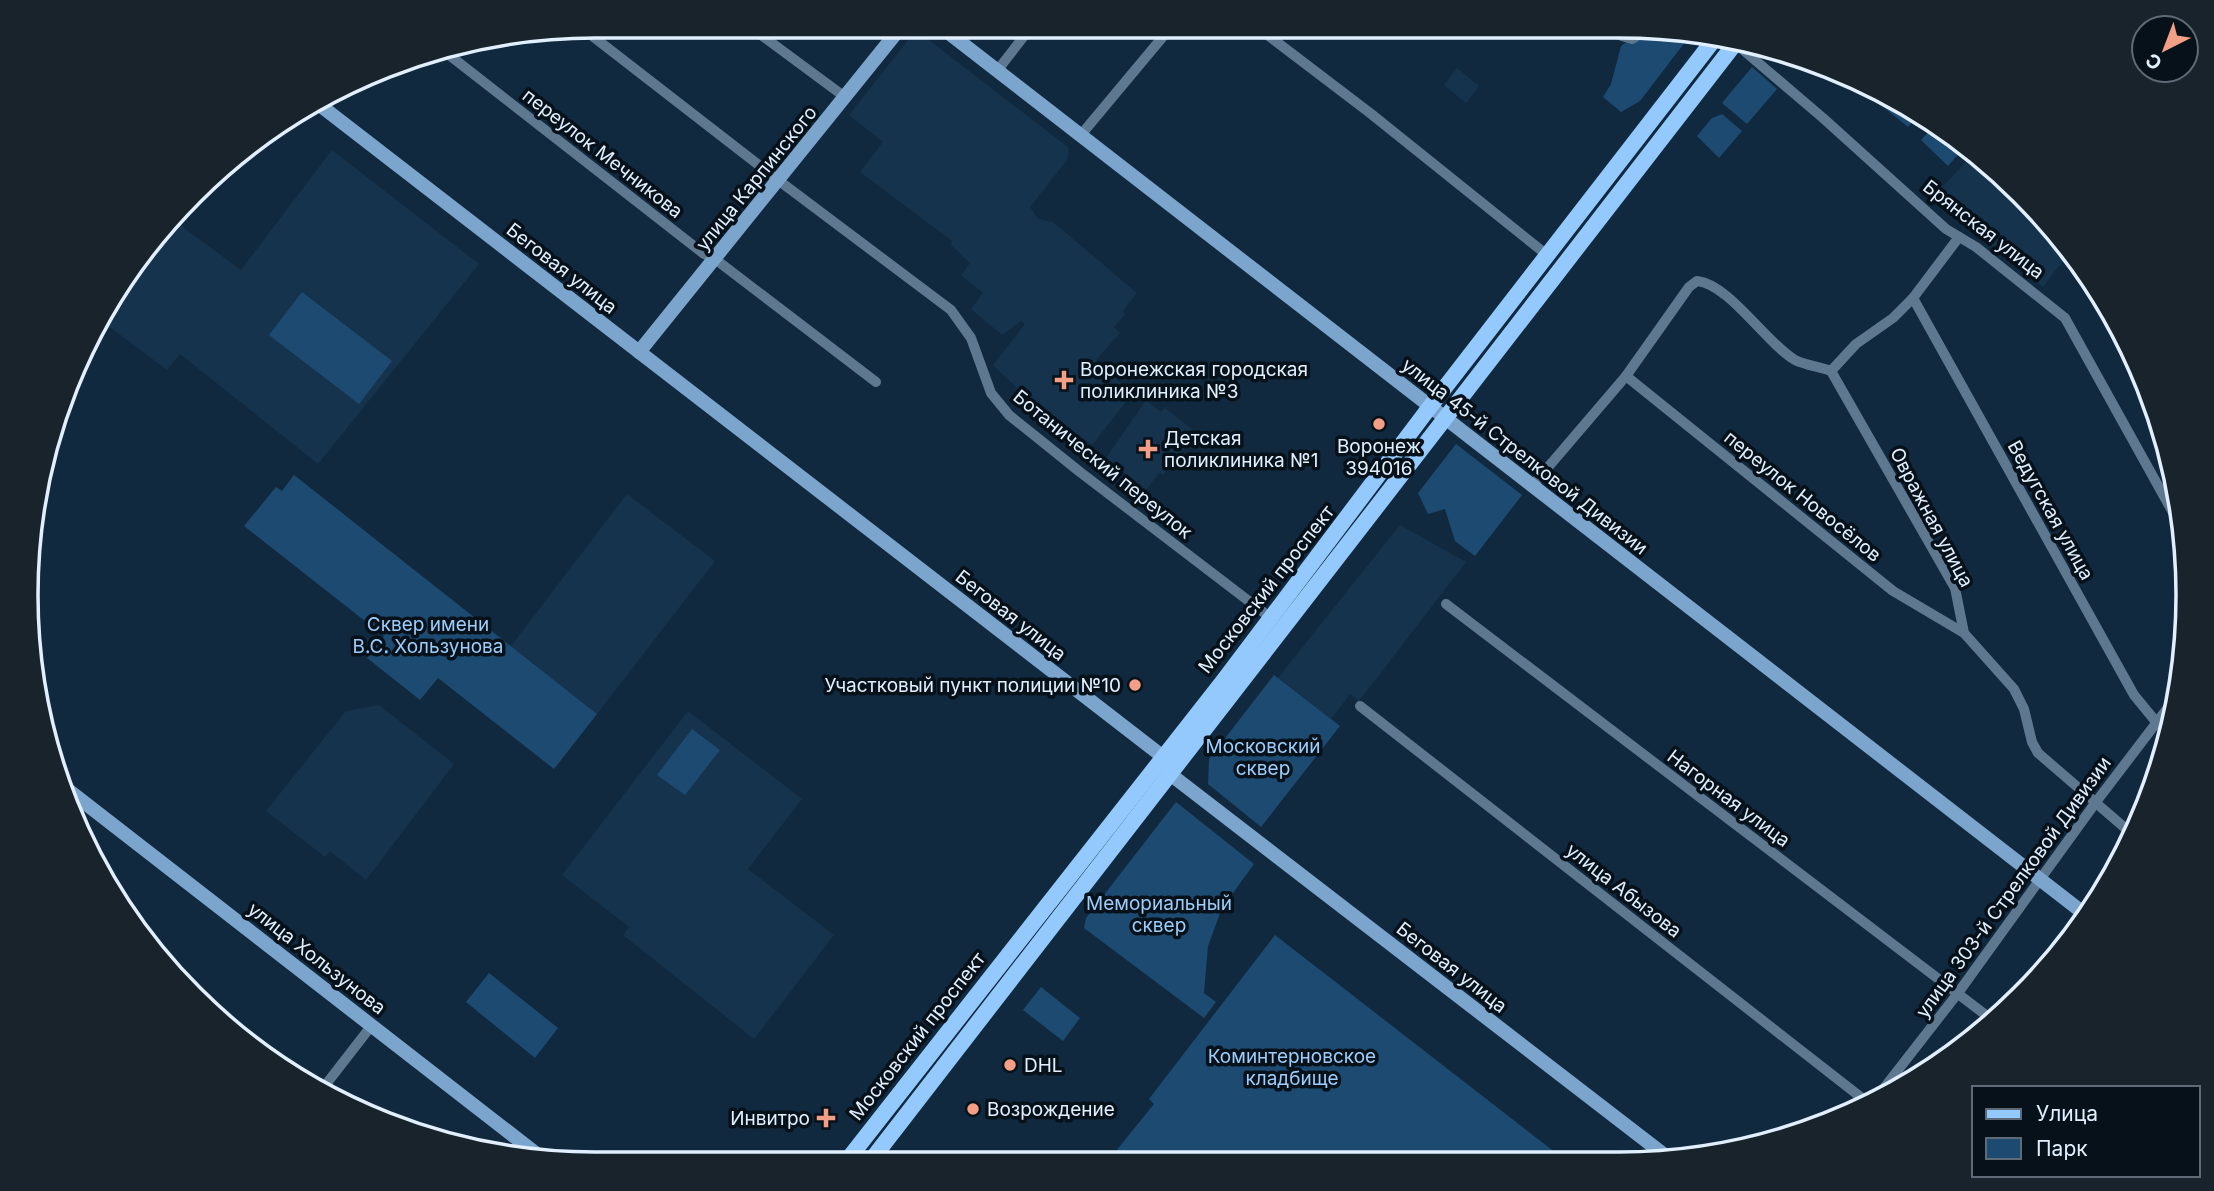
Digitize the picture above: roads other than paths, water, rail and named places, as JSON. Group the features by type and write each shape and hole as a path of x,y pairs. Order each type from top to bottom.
{"main road":[{"name":"Московский проспект","path":"854,1152 1271,618 1429,408 1709,46"},
{"name":"Московский проспект","path":"878,1152 1729,49"}],"street":[{"name":"Ботанический переулок","path":"594,38 951,310 971,338 991,393 1009,415 1271,618"},
{"path":"765,38 845,97"},
{"name":"улица Карпинского","path":"639,352 892,38"},
{"name":"улица 45-й Стрелковой Дивизии","path":"954,38 2079,910"},
{"path":"997,71 1022,38"},
{"path":"1080,136 1162,38"},
{"path":"1271,38 1547,255"},
{"name":"Брянская улица","path":"1750,54 1946,229 1976,247 2064,318 2168,503"},
{"name":"переулок Мечникова","path":"452,57 704,254 715,259 876,382"},
{"name":"Беговая улица","path":"325,109 1162,757 1170,774 1659,1151"},
{"path":"1532,486 1626,376 1689,288 1697,281 1705,282 1726,297 1795,360 1832,370 1856,344 1893,318 1913,298 1959,237"},
{"name":"Ведугская улица","path":"1913,298 2134,695 2160,726"},
{"name":"Овражная улица","path":"1832,370 1955,588 1964,633"},
{"name":"переулок Новосёлов","path":"1626,376 1893,591 1964,633"},
{"name":"Нагорная улица","path":"1446,604 1985,1015"},
{"path":"1964,633 2014,689 2024,709 2032,742 2038,753 2125,827"},
{"name":"улица Абызова","path":"1360,706 1861,1097"},
{"name":"улица 303-й Стрелковой Дивизии","path":"1888,1083 1958,993 2096,802 2162,716"},
{"name":"улица Хользунова","path":"76,796 530,1149"},
{"path":"327,1083 372,1026"}],"place":[{"name":"Воронежская городская поликлиника №3","path":"1064,380"},
{"name":"Воронеж 394016","path":"1379,424"},
{"name":"Детская поликлиника №1","path":"1148,449"},
{"name":"Участковый пункт полиции №10","path":"1135,685"},
{"name":"DHL","path":"1010,1065"},
{"name":"Возрождение","path":"973,1109"},
{"name":"Инвитро","path":"826,1118"}],"park label":[{"name":"Сквер имени В.С. Хользунова","path":"428,635"},
{"name":"Московский сквер","path":"1263,757"},
{"name":"Мемориальный сквер","path":"1159,914"},
{"name":"Коминтерновское кладбище","path":"1292,1067"}]}
